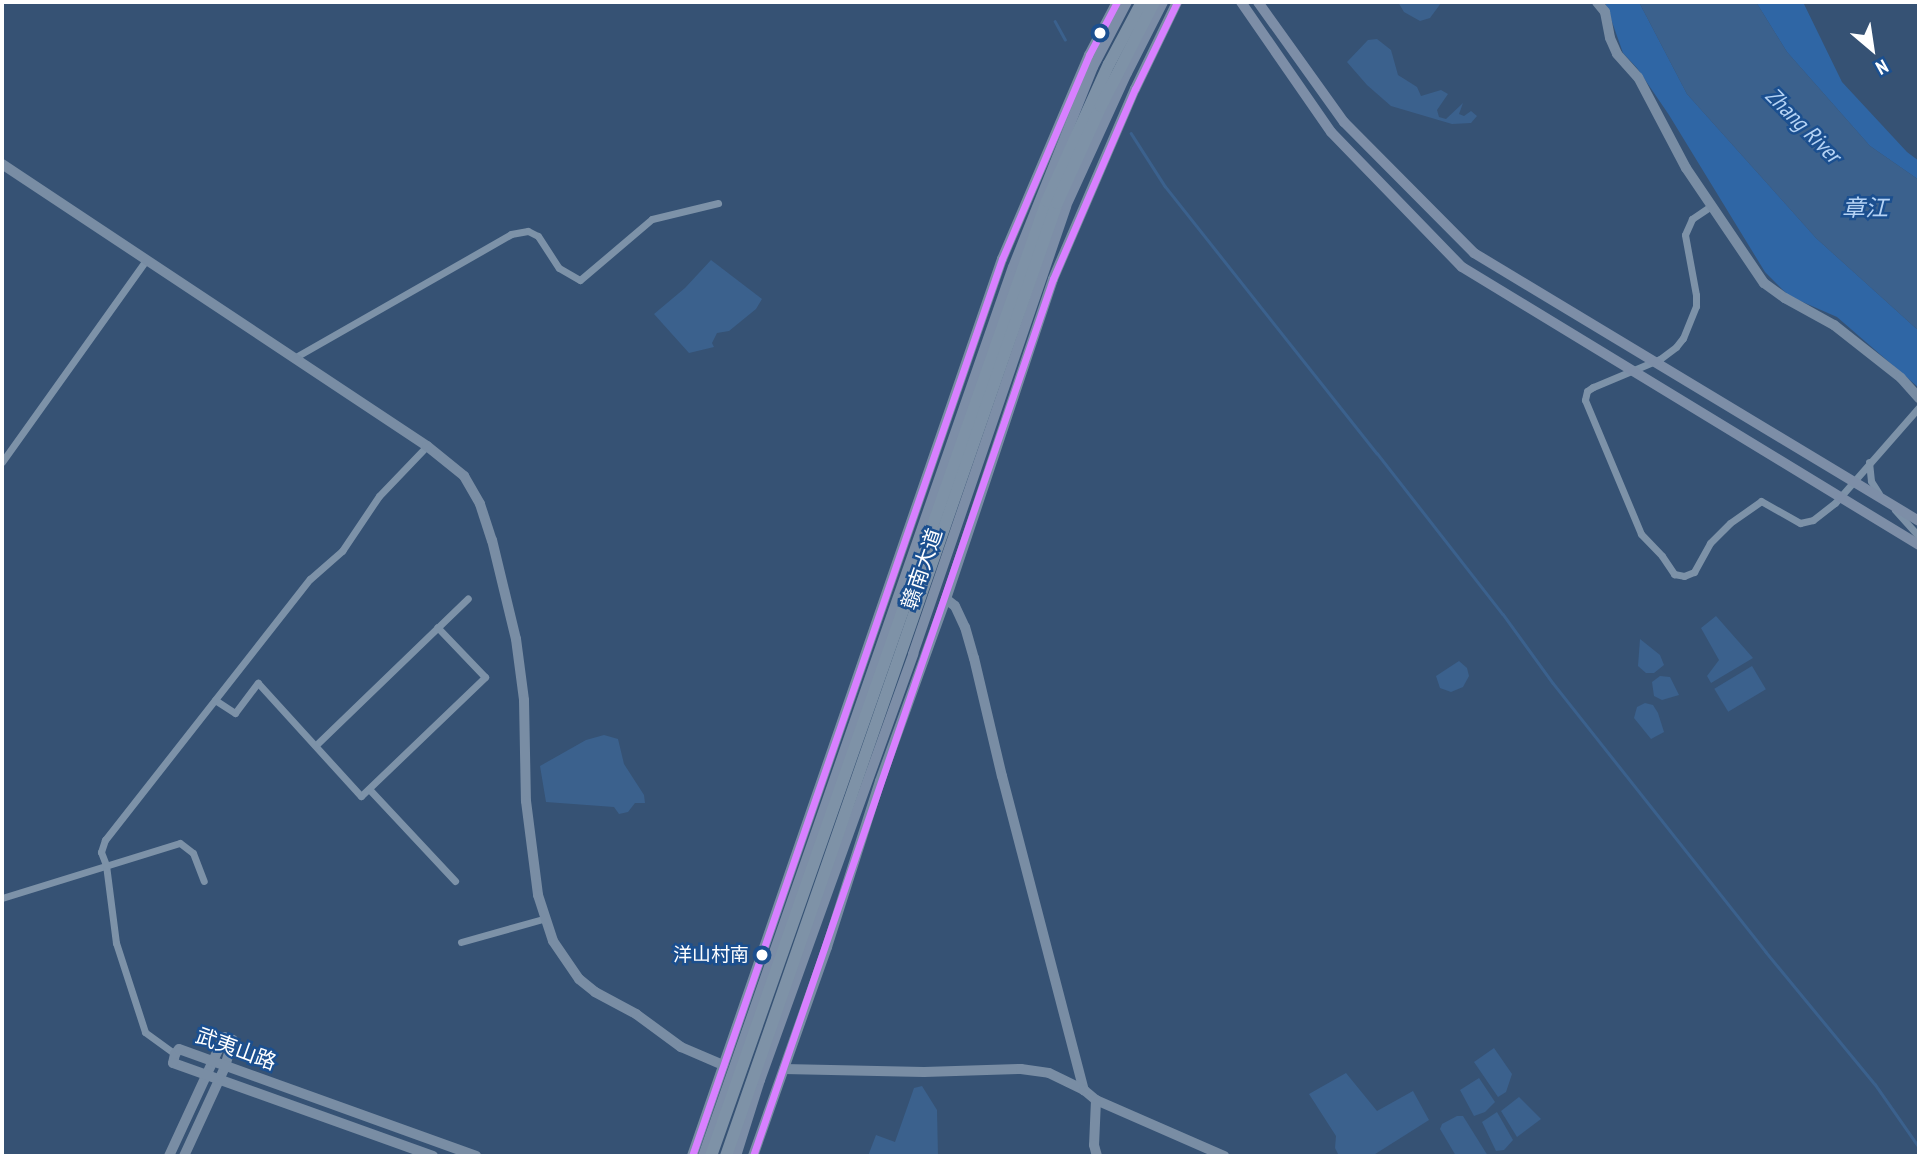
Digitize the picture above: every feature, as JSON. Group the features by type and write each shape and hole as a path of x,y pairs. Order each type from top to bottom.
{"highway":[{"path":"707,1155 838,804 1046,201 1108,64 1142,2"},
{"path":"726,1156 1057,203 1154,2"}],"main road":[{"name":"赣南大道","path":"707,1155 728,1068 850,733 1013,267 1093,67 1127,2"},
{"name":"赣南大道","path":"736,1156 760,1080 913,654 1066,206 1126,73 1163,2"},
{"path":"1241,2 1331,132 1462,267 1919,545"},
{"path":"1258,2 1344,121 1474,253 1919,521"},
{"path":"880,645 913,654"},
{"path":"850,733 880,743"},
{"path":"728,1068 760,1080"},
{"path":"707,1155 718,1156"}],"street":[{"path":"692,1156 728,1068 1002,259 1089,55 1117,2"},
{"path":"752,1156 1054,279 1135,89 1177,2"},
{"path":"1597,2 1605,12 1610,38 1617,54 1638,77 1686,168 1764,283 1834,325 1901,378 1919,398"},
{"path":"2,164 427,446 464,477 480,504 504,585 524,700 526,801 543,919 553,941 579,979 681,1047 728,1068"},
{"path":"294,358 511,234 528,231 538,236 559,268 580,280 652,219 718,203"},
{"path":"1711,206 1692,219 1685,235 1696,306 1676,347 1654,361 1593,387 1587,391 1586,400 1641,534 1662,556 1674,574 1684,576 1693,572 1710,543 1730,523 1761,501 1800,523 1813,520 1840,496 1919,407"},
{"path":"2,462 146,260"},
{"path":"175,1054 145,1032 116,943 106,865 101,852 105,840 310,579 342,551 380,496 427,446"},
{"path":"1869,462 1871,481 1919,537"},
{"path":"316,745 468,598"},
{"path":"946,599 955,606 965,627 974,658 1084,1090"},
{"path":"215,700 235,713 258,683 361,796 485,677 437,627"},
{"path":"369,789 455,881"},
{"path":"2,898 180,843 193,853 204,881"},
{"path":"461,942 543,919"},
{"path":"169,1156 224,1037 233,1040 225,1067 184,1156"},
{"name":"武夷山路","path":"433,1156 173,1063 175,1054 179,1049 476,1156"},
{"path":"784,1069 924,1072 1021,1069 1049,1073 1084,1090 1096,1100 1224,1156"},
{"path":"1096,1100 1094,1145 1097,1156"}],"shaded area":[{"path":"1605,2 1639,2 1687,94 1816,238 1919,331 1919,388 1837,317 1789,296 1765,272 1669,115 1637,68 1623,53"},
{"path":"1756,2 1803,2 1842,82 1907,152 1919,161 1919,180 1870,146 1787,52"}],"water":[{"path":"1398,2 1441,3 1430,18 1420,21 1404,12"},
{"name":"章江","path":"1639,2 1756,2 1787,52 1870,146 1919,180 1919,331 1816,238 1687,94"},
{"path":"1377,39 1391,50 1398,75 1417,87 1421,96 1441,90 1448,94 1437,110 1439,117 1446,119 1463,103 1459,114 1464,116 1471,111 1477,116 1471,123 1452,124 1391,106 1367,85 1347,62 1368,40"},
{"path":"711,260 762,299 756,309 729,331 717,333 712,343 714,347 689,353 654,314 685,288"},
{"path":"1716,616 1753,658 1711,683 1707,676 1719,660 1701,628"},
{"path":"1640,639 1660,655 1664,665 1654,673 1646,673 1638,666"},
{"path":"1459,661 1467,668 1469,676 1463,687 1451,692 1440,688 1436,676"},
{"path":"1752,666 1766,689 1728,712 1714,689"},
{"path":"1660,676 1670,677 1679,695 1662,700 1654,696 1652,682"},
{"path":"1645,703 1653,705 1664,732 1651,739 1634,718 1637,707"},
{"path":"604,735 618,739 624,764 644,795 645,803 635,803 628,812 619,814 614,807 546,802 540,766 586,740"},
{"path":"1494,1048 1512,1074 1506,1092 1498,1097 1474,1062"},
{"path":"1346,1073 1377,1111 1413,1091 1429,1120 1372,1156 1339,1156 1335,1148 1336,1136 1309,1094"},
{"path":"1479,1078 1495,1102 1485,1112 1474,1116 1460,1090"},
{"path":"922,1086 937,1110 938,1156 868,1156 876,1135 895,1142 914,1088"},
{"path":"1519,1097 1541,1119 1517,1137 1501,1111"},
{"path":"1497,1112 1513,1140 1504,1150 1496,1151 1482,1122"},
{"path":"1457,1116 1463,1116 1488,1156 1456,1156 1440,1129 1442,1124"}],"waterway":[{"path":"1055,21 1065,39"},
{"path":"1131,133 1165,186 1503,614 1553,683 1766,952 1875,1084 1919,1147"}],"transit line":[{"path":"692,1156 1002,259 1089,55 1117,2"},
{"path":"753,1156 1053,279 1135,89 1177,2"}],"place":[{"name":"洋山村南","path":"762,955"}],"water label":[{"name":"Zhang River","path":"1803,125"}]}
